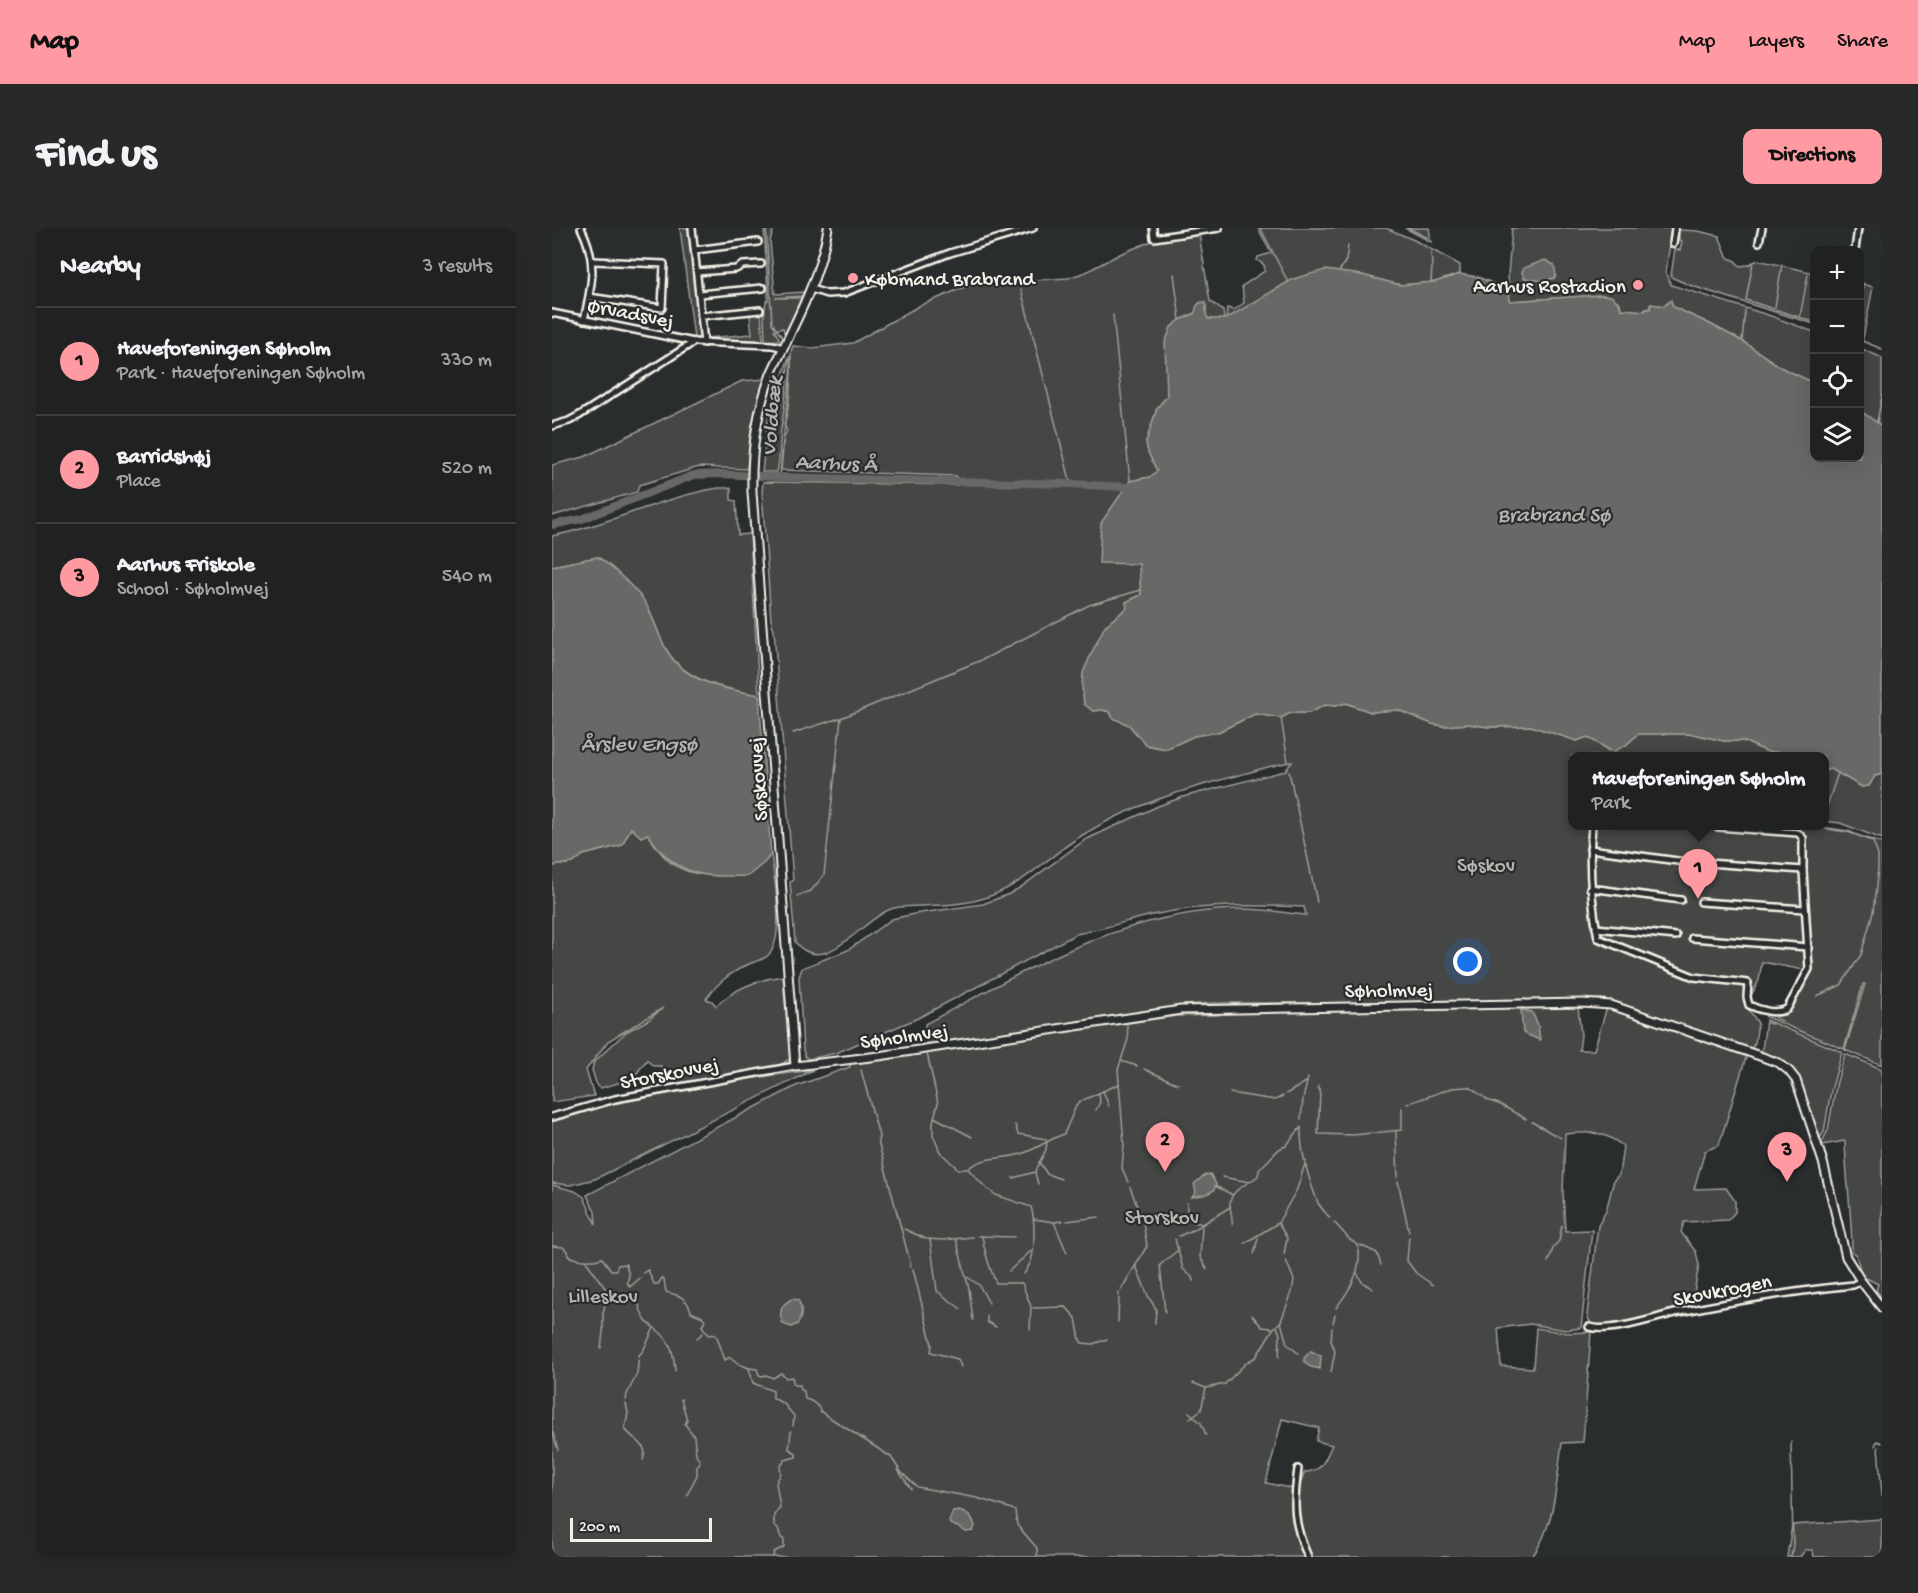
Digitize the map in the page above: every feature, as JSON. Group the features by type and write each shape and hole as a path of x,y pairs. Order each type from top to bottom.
{"street":[{"path":"584,320 592,282 593,261 582,231 591,228"},
{"name":"Ørvadsvej","path":"693,228 704,343"},
{"name":"Søskovvej","path":"795,1066 752,466 762,401 771,375 811,289 828,228"},
{"path":"811,289 827,294 843,293 950,253 1033,228"},
{"path":"1153,228 1154,238 1219,228"},
{"path":"1673,244 1675,228"},
{"path":"1759,242 1762,228"},
{"path":"1856,246 1858,228"},
{"path":"694,250 758,242"},
{"path":"589,297 662,308 664,264 593,261"},
{"path":"697,272 761,264"},
{"name":"Ørvadsvej","path":"699,294 763,288"},
{"name":"Ørvadsvej","path":"701,316 760,310"},
{"name":"Ørvadsvej","path":"552,313 694,342 784,348"},
{"path":"552,426 580,415 694,342"},
{"path":"1592,830 1590,888 1596,928 1600,939 1694,978 1748,982 1749,1005 1782,1012 1787,1009 1807,974 1809,962 1802,834 1754,830"},
{"path":"1590,849 1685,862"},
{"path":"1708,864 1803,870"},
{"path":"1590,888 1681,900"},
{"path":"1701,902 1805,909"},
{"path":"1596,928 1676,936"},
{"path":"1692,938 1808,947"},
{"name":"Søholmvej","path":"795,1066 879,1056 1181,1010 1600,1003 1757,1055 1789,1071 1801,1092 1818,1145 1846,1257 1882,1308"},
{"name":"Storskovvej","path":"552,1117 615,1099 795,1066"},
{"name":"Skovkrogen","path":"1589,1327 1597,1329 1635,1324 1676,1313 1791,1292 1853,1285 1861,1281"},
{"path":"1298,1469 1296,1526 1308,1557"}],"green space":[{"path":"680,228 689,228 700,339 694,338"},
{"path":"764,228 774,228 770,241 775,294 804,292 802,296 775,298 801,298 785,336 783,328 774,330 780,340 765,341 764,316 768,291"},
{"path":"1258,228 1386,228 1460,265 1460,274 1435,282 1400,285 1362,275 1226,319 1227,308 1234,310 1244,303 1242,286 1265,271 1264,265 1257,260 1258,257 1271,253"},
{"path":"1405,228 1429,228 1431,242"},
{"path":"1512,228 1672,228 1666,272 1671,285 1810,331 1810,381 1782,368 1742,341 1667,304 1664,306 1650,304 1650,308 1645,311 1621,309 1620,303 1611,297 1602,295 1510,301 1508,275"},
{"path":"1679,230 1698,231 1719,236 1728,258 1740,266 1758,260 1810,272 1810,323 1673,278 1671,276 1675,249 1680,250 1682,241 1679,240"},
{"name":"Søskov","path":"1199,234 1210,301 1223,311 1224,320 1208,319 1206,315 1195,313 1180,320 1167,382 1167,396 1157,408 1146,442 1157,471 1150,477 1130,481 1127,487 1139,563 1141,595 1126,602 1127,608 1105,626 1093,711 1110,712 1113,718 1129,725 1146,745 1166,749 1194,736 1218,732 1255,714 1281,718 1290,713 1309,713 1325,704 1335,706 1345,703 1371,712 1398,710 1432,724 1444,726 1468,724 1489,727 1531,726 1577,741 1587,737 1608,751 1626,745 1638,734 1693,734 1724,741 1743,741 1768,752 1568,752 1568,830 1829,829 1847,832 1882,843 1882,1065 1845,1050 1865,984 1863,984 1844,1049 1766,1017 1767,1013 1782,1014 1789,1008 1809,971 1762,962 1759,980 1746,1006 1758,1023 1755,1043 1751,1049 1603,999 1438,1003 1210,1003 928,1046 925,1024 1037,965 1114,932 1153,921 1195,913 1238,909 1306,915 1304,907 1249,906 1175,911 1076,934 918,1018 836,1053 809,1059 805,1057 799,977 802,968 848,950 892,919 983,904 1009,894 1085,840 1158,806 1186,796 1285,771 1292,762 1198,786 1138,807 1099,825 1015,884 982,899 946,905 891,909 844,943 819,954 807,952 795,942 790,882 793,881 774,630 771,620 763,482 958,485 956,476 781,470 784,438 787,431 784,425 789,398 793,346 813,348 853,343 919,306 967,286 1068,278 1152,241"},
{"path":"1864,284 1873,287 1864,333"},
{"path":"761,313 763,341 707,340 707,338 752,334 750,315"},
{"path":"1864,350 1882,358 1882,426 1864,414"},
{"path":"789,357 777,472 762,472 768,418"},
{"path":"765,379 751,429 747,469 699,467 639,485 637,492 552,516 552,465 584,457 742,381"},
{"path":"719,488 731,488 731,500 736,501 738,535 750,534 759,695 720,687 696,677 675,662 667,651 643,601 597,557 552,566 552,536 676,498"},
{"path":"1829,769 1862,787 1875,776 1882,774 1882,839 1840,823 1829,822"},
{"path":"631,828 648,834 660,852 676,866 699,874 713,876 740,873 763,863 771,854 778,908 776,938 772,949 766,957 742,967 725,978 706,999 712,1001 716,1006 747,986 783,976 790,1059 780,1065 665,1086 661,1066 653,1066 647,1060 632,1079 601,1088 597,1086 592,1070 594,1062 626,1032 648,1020 663,1008 608,1041 586,1070 594,1096 552,1102 552,866 573,863 583,855 621,845"},
{"path":"1578,1006 1581,1036 1579,1050 1594,1050 1607,1007 1747,1054 1719,1145 1705,1151 1694,1189 1726,1188 1735,1201 1735,1212 1728,1220 1684,1222 1681,1232 1696,1252 1699,1265 1691,1309 1641,1321 1614,1325 1591,1324 1587,1315 1598,1226 1606,1211 1614,1180 1619,1175 1623,1146 1609,1137 1596,1133 1565,1134 1563,1193 1565,1231 1592,1230 1581,1328 1565,1330 1531,1324 1498,1328 1501,1366 1533,1368 1536,1328 1567,1333 1591,1332 1583,1442 1562,1443 1550,1517 1546,1531 1532,1557 1311,1557 1303,1539 1300,1524 1298,1505 1300,1486 1305,1472 1320,1467 1332,1445 1316,1441 1319,1428 1282,1419 1266,1483 1294,1489 1292,1515 1304,1557 552,1557 552,1185 575,1191 584,1197 596,1225 595,1212 587,1195 796,1086 850,1067 849,1062 1176,1016 1219,1015 1219,1011"},
{"path":"1766,1020 1842,1052 1831,1091 1824,1132 1820,1138 1799,1080 1792,1071 1762,1051"},
{"path":"1845,1054 1882,1069 1882,1298 1876,1290 1878,1284 1862,1276 1856,1254 1852,1252 1845,1141 1821,1144 1828,1130 1836,1085"},
{"path":"813,1070 595,1179 570,1185 552,1183 552,1122 616,1103 754,1078"},
{"path":"1882,1519 1882,1557 1814,1557 1813,1550 1805,1550 1800,1557 1787,1557 1792,1525"}],"water":[{"path":"1545,260 1554,265 1555,278 1543,281 1524,278 1522,272 1524,268"},
{"name":"Brabrand Sø","path":"1325,270 1362,275 1400,285 1435,282 1460,274 1478,277 1502,287 1510,301 1602,295 1611,296 1619,303 1621,309 1645,311 1645,309 1650,309 1651,304 1664,306 1671,300 1673,307 1742,341 1782,368 1810,381 1810,462 1864,462 1864,414 1882,426 1882,774 1875,776 1869,786 1862,787 1829,769 1829,752 1768,752 1743,741 1724,741 1693,734 1638,734 1626,745 1613,752 1587,737 1577,741 1531,726 1489,727 1468,724 1444,726 1432,724 1398,710 1371,712 1346,703 1335,706 1325,705 1309,713 1290,713 1281,718 1255,714 1218,732 1194,736 1166,749 1146,745 1129,725 1113,718 1110,712 1093,711 1084,704 1083,673 1105,626 1127,608 1126,602 1141,595 1139,564 1099,563 1101,523 1130,481 1150,477 1157,471 1146,442 1157,408 1167,396 1165,343 1171,327 1194,314 1197,305 1205,302 1208,319 1226,319 1293,279"},
{"name":"Årslev Engsø","path":"597,557 631,585 646,604 667,651 686,672 705,682 727,689 759,695 771,854 748,876 717,876 691,871 668,858 648,834 641,837 631,828 622,845 583,855 573,863 552,866 552,566"},
{"path":"1521,1010 1532,1012 1538,1025 1540,1040 1523,1033"},
{"path":"1210,1174 1216,1184 1214,1190 1192,1197 1196,1192 1194,1184 1205,1175"},
{"path":"792,1299 798,1300 801,1312 798,1324 791,1327 783,1324 781,1313 785,1303"},
{"path":"1311,1351 1321,1356 1320,1369 1306,1363 1304,1358"},
{"path":"959,1510 971,1517 975,1526 973,1531 966,1532 950,1524 953,1511"}],"waterway":[{"name":"Voldbæk","path":"766,228 772,323 782,337"},
{"path":"1408,228 1428,238"},
{"path":"1261,229 1288,282"},
{"path":"1339,272 1346,260 1348,246"},
{"path":"1431,252 1431,282"},
{"path":"1753,262 1746,300 1810,321"},
{"path":"1775,307 1782,264"},
{"path":"1174,274 1180,320"},
{"path":"1800,317 1808,274"},
{"path":"1021,289 1071,484"},
{"path":"1742,341 1745,310"},
{"path":"1113,315 1130,481"},
{"path":"1864,342 1882,349"},
{"name":"Voldbæk","path":"780,477 790,356"},
{"path":"1877,422 1882,396"},
{"name":"Aarhus Å","path":"552,525 582,519 694,475 1127,487"},
{"path":"797,896 811,891 824,875 841,718 984,659 1089,605 1141,590"},
{"path":"793,733 840,718"},
{"path":"1281,718 1288,762"},
{"path":"1289,771 1317,902"},
{"path":"1829,800 1838,773"},
{"path":"1817,996 1841,985 1861,955 1873,912 1878,869 1878,855 1873,842 1848,831 1829,828"},
{"path":"1775,1018 1782,1021"},
{"path":"1767,1023 1772,1024"},
{"path":"1127,1025 1128,1039 1118,1070 1124,1144 1122,1168 1128,1182"},
{"path":"927,1053 938,1103 933,1122 933,1135 940,1152 958,1169 968,1169 996,1195 1031,1207 1034,1226 1033,1249 1030,1263 1024,1274"},
{"path":"1121,1061 1137,1066"},
{"path":"1144,1069 1178,1084"},
{"path":"861,1070 911,1266"},
{"path":"1301,1119 1308,1078"},
{"path":"1286,1094 1306,1082"},
{"path":"969,1168 989,1159 1024,1153 1064,1134 1076,1106 1081,1101 1119,1084"},
{"path":"1318,1086 1320,1092 1318,1134 1353,1135 1402,1130 1402,1108"},
{"path":"1407,1104 1452,1088 1470,1087 1489,1101 1526,1119"},
{"path":"1103,1091 1109,1106"},
{"path":"1230,1093 1275,1100 1283,1096"},
{"path":"1096,1110 1100,1102 1099,1094"},
{"path":"934,1117 972,1137"},
{"path":"1532,1122 1555,1135"},
{"path":"1013,1178 1035,1172 1047,1143 1046,1139 1018,1134 1015,1125"},
{"path":"1232,1224 1230,1204 1233,1195 1258,1176 1259,1170 1279,1149 1286,1146 1301,1127"},
{"path":"1301,1128 1304,1156 1311,1185 1318,1203 1330,1218"},
{"path":"1396,1132 1398,1177"},
{"path":"1284,1254 1287,1238 1278,1223 1297,1189 1306,1161"},
{"path":"1039,1162 1047,1174 1061,1179"},
{"path":"1035,1173 1038,1184"},
{"path":"1222,1177 1250,1182"},
{"path":"1398,1181 1409,1232"},
{"path":"1215,1186 1233,1195"},
{"path":"1121,1290 1147,1246 1143,1222 1130,1187"},
{"path":"1187,1203 1187,1211 1192,1222 1204,1224"},
{"path":"1179,1236 1195,1229 1230,1207"},
{"path":"1067,1221 1099,1217"},
{"path":"1034,1219 1063,1221"},
{"path":"1054,1222 1067,1253"},
{"path":"1334,1222 1350,1240 1358,1245 1359,1254 1354,1279 1336,1308"},
{"path":"1245,1243 1278,1223"},
{"path":"1548,1262 1554,1246 1559,1241 1562,1225"},
{"path":"1202,1227 1200,1257 1207,1269"},
{"path":"904,1229 926,1239 972,1237"},
{"path":"978,1236 1014,1237"},
{"path":"982,1236 996,1283 1022,1283 1031,1307 1030,1330"},
{"path":"1409,1237 1407,1261 1416,1273 1433,1285"},
{"path":"1254,1254 1258,1238"},
{"path":"930,1239 937,1291 961,1309"},
{"path":"956,1239 969,1289 973,1320"},
{"path":"1175,1239 1183,1269 1193,1281"},
{"path":"1360,1245 1377,1253 1381,1265"},
{"path":"552,1246 563,1247 568,1256 576,1259 602,1258 611,1270 616,1270 618,1265 626,1264 629,1276 627,1282 630,1287 640,1278"},
{"path":"1009,1271 1032,1250"},
{"path":"1165,1312 1160,1265 1178,1250"},
{"path":"1190,1418 1201,1410 1206,1388 1225,1384 1247,1362 1256,1357 1273,1329 1281,1321 1294,1280 1286,1260"},
{"path":"586,1261 605,1288 606,1296"},
{"path":"1136,1266 1156,1309 1155,1323"},
{"path":"913,1269 932,1345 931,1352 958,1359 961,1367"},
{"path":"643,1273 648,1270 654,1284 664,1279 666,1292 682,1298 688,1303 691,1312 703,1317 705,1321 702,1326 709,1335 714,1334 717,1337 725,1360 730,1357 749,1368 753,1383 773,1391 773,1398 784,1404 794,1416 793,1426"},
{"path":"1357,1273 1362,1282 1373,1289"},
{"path":"967,1277 979,1285 989,1303"},
{"path":"1118,1322 1119,1293"},
{"path":"635,1295 646,1321 669,1343 673,1353 675,1371"},
{"path":"601,1348 606,1300"},
{"path":"1033,1308 1066,1307 1076,1318 1082,1343 1093,1344 1107,1339"},
{"path":"1252,1315 1262,1327 1272,1328"},
{"path":"1333,1323 1335,1315"},
{"path":"987,1316 987,1322 996,1327"},
{"path":"1281,1322 1287,1344 1298,1353"},
{"path":"1277,1326 1280,1335 1279,1357"},
{"path":"626,1400 637,1374 639,1355 654,1328"},
{"path":"1331,1372 1335,1351 1331,1341 1332,1328"},
{"path":"697,1338 703,1333"},
{"path":"749,1368 757,1369 759,1375 762,1376 773,1378 781,1373 786,1378 792,1377 794,1385 800,1385 801,1390 804,1391 805,1399 815,1404 821,1412 891,1457 901,1472 917,1487 977,1498 1012,1509 1015,1511 1017,1525 1037,1548 1037,1557"},
{"path":"1193,1383 1206,1388"},
{"path":"681,1399 687,1420 685,1424 694,1436 696,1454 700,1462 697,1475 687,1495"},
{"path":"626,1404 628,1413 625,1429 642,1446 645,1455 643,1460"},
{"path":"1189,1412 1201,1423 1206,1435"},
{"path":"552,1430 558,1450"},
{"path":"773,1557 774,1552 784,1547 784,1539 781,1538 778,1528 774,1525 774,1515 780,1507 776,1483 781,1473 780,1467 785,1460 796,1457 796,1453 789,1449 791,1431"},
{"path":"1875,1446 1877,1441 1882,1443"},
{"path":"1791,1442 1793,1545 1791,1557"},
{"path":"1878,1447 1882,1495"},
{"path":"898,1470 911,1489"}],"place":[{"name":"Købmand Brabrand","path":"853,278"},
{"name":"Aarhus Rostadion","path":"1638,285"},
{"name":"Haveforeningen Søholm","path":"1698,899"},
{"name":"Barridshøj","path":"1165,1172"},
{"name":"Aarhus Friskole","path":"1787,1182"}],"park label":[{"name":"Storskov","path":"1162,1216"},
{"name":"Lilleskov","path":"603,1295"}]}
